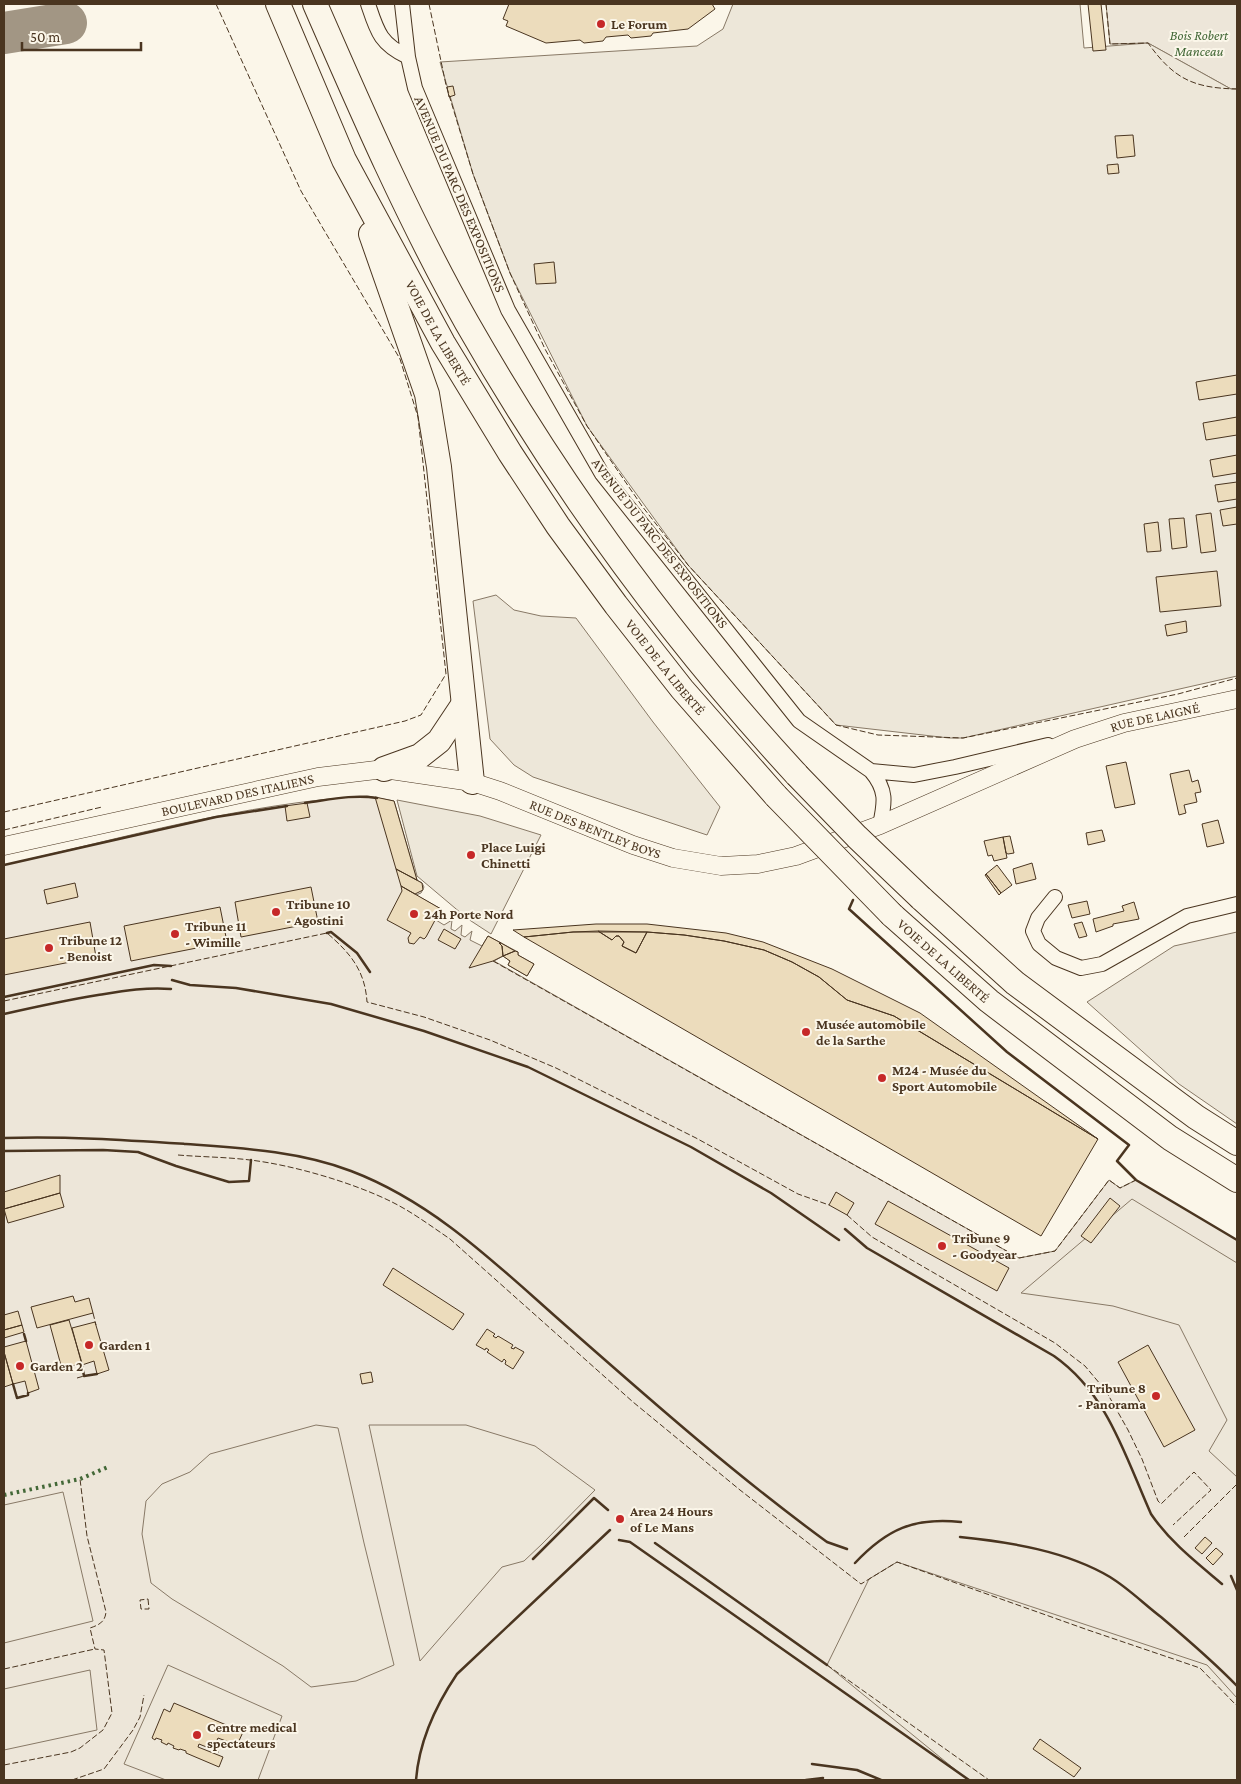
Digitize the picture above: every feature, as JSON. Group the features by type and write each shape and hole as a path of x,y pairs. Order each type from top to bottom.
{"highway":[{"name":"VOIE DE LA LIBERTÉ","path":"278,4 344,160 443,343 485,414 537,495 627,620 682,689 776,796 892,915 997,1007 1170,1138 1237,1180"},
{"name":"VOIE DE LA LIBERTÉ","path":"315,4 398,189 466,321 532,431 588,516 674,631 720,688 797,775 857,837 920,898 1015,983 1196,1117 1237,1143"},
{"path":"344,160 427,394 439,467 472,782"},
{"path":"384,769 420,756 439,741 463,705"}],"street":[{"path":"368,4 378,34 384,41 408,57"},
{"name":"AVENUE DU PARC DES EXPOSITIONS","path":"402,4 408,57 415,88 508,310 602,474 799,721 872,771"},
{"name":"RUE DE LAIGNÉ","path":"880,825 1075,739 1124,723 1237,699"},
{"path":"872,771 914,774 956,767 1075,739"},
{"name":"BOULEVARD DES ITALIENS","path":"4,846 318,777 384,769 472,782"},
{"path":"872,771 880,782 884,793 884,808 880,825"},
{"name":"RUE DES BENTLEY BOYS","path":"472,782 633,845 673,858 720,866 758,864 796,856 880,825"},
{"path":"1055,897 1038,918 1033,932 1039,944 1056,958 1081,968 1102,964 1187,916 1237,904"}],"green space":[{"name":"Bois Robert Manceau","path":"1106,4 1237,4 1237,89 1231,89 1148,43 1110,44"},
{"name":"Area 24 Hours of Le Mans","path":"367,796 394,801 417,880 424,887 421,893 416,895 441,909 436,920 444,925 452,920 451,929 455,931 462,925 461,935 465,937 472,931 470,940 482,946 488,936 518,952 518,955 534,964 527,976 508,965 510,961 503,956 494,961 1019,1258 1055,1251 1109,1180 1120,1188 1136,1180 1237,1240 1237,1780 4,1780 4,865 229,814 321,800"}],"shaded area":[{"path":"733,4 1080,4 1084,48 1148,43 1231,89 1237,89 1237,676 963,738 836,725 688,565 587,426 510,273 473,174 440,62 697,46 723,29"},
{"path":"496,595 514,610 541,616 576,618 653,722 720,807 707,835 533,777 514,765 490,739 473,601"},
{"name":"Place Luigi Chinetti","path":"397,800 480,816 541,835 491,934 468,919 417,876"},
{"path":"1237,932 1237,1124 1179,1084 1087,1002 1174,946"},
{"path":"1132,1199 1237,1263 1237,1477 1209,1451 1227,1420 1179,1325 1113,1306 1021,1293"},
{"path":"316,1425 338,1428 394,1665 356,1681 311,1687 283,1666 172,1599 151,1583 142,1534 146,1501 162,1484 190,1472 210,1454"},
{"path":"369,1425 466,1425 535,1446 595,1490 524,1561 502,1567 420,1661"},
{"path":"63,1492 93,1621 4,1643 4,1505"},
{"path":"897,1562 1207,1665 1237,1698 1237,1780 968,1780 827,1665 869,1579"},
{"path":"168,1665 282,1716 258,1780 166,1780 124,1764"},
{"path":"90,1670 97,1730 4,1750 4,1689"}],"building":[{"name":"Le Forum","path":"509,4 712,4 715,9 688,29 653,33 651,36 631,38 628,35 606,37 603,41 584,43 580,40 546,43 506,26 508,21 503,19"},
{"path":"1088,4 1101,4 1106,50 1093,51"},
{"path":"453,86 455,95 449,97 447,87"},
{"path":"1133,135 1135,156 1117,158 1115,136"},
{"path":"1118,164 1119,173 1108,174 1107,165"},
{"path":"554,262 556,283 536,284 534,264"},
{"path":"1237,375 1237,394 1199,400 1196,382"},
{"path":"1237,417 1237,435 1206,440 1203,423"},
{"path":"1237,455 1237,473 1213,477 1210,460"},
{"path":"1237,482 1237,499 1218,502 1215,485"},
{"path":"1237,507 1237,524 1223,526 1220,510"},
{"path":"1211,513 1216,551 1201,553 1196,515"},
{"path":"1184,518 1187,547 1172,549 1169,519"},
{"path":"1158,522 1161,551 1147,552 1144,524"},
{"path":"1217,571 1221,606 1160,612 1156,577"},
{"path":"1186,621 1187,632 1167,636 1165,625"},
{"path":"1126,762 1135,804 1115,808 1106,766"},
{"path":"1189,770 1192,782 1198,780 1201,792 1195,793 1197,802 1184,805 1186,813 1179,815 1170,774"},
{"path":"375,797 394,801 417,880 396,869"},
{"path":"307,803 310,817 287,821 285,806"},
{"path":"1218,820 1224,843 1207,847 1202,824"},
{"path":"1102,830 1105,841 1088,845 1086,833"},
{"path":"1010,836 1014,853 1008,854 1006,853 1003,837"},
{"path":"1003,837 1007,858 994,861 992,855 988,856 984,841"},
{"path":"1032,863 1036,879 1016,884 1013,869"},
{"path":"997,865 1012,885 1001,893 986,874"},
{"path":"396,869 422,883 423,890 415,894 401,886"},
{"path":"985,875 1001,893 999,895"},
{"path":"75,883 78,897 47,904 44,890"},
{"name":"24h Porte Nord","path":"401,886 441,909 426,937 424,939 420,937 414,944 409,943 408,938 411,933 387,920 402,891"},
{"name":"Tribune 10 - Agostini","path":"311,887 318,922 241,937 235,902"},
{"path":"1087,901 1090,914 1072,918 1068,905"},
{"path":"1134,902 1139,919 1113,924 1113,926 1096,932 1093,919 1124,911 1122,906"},
{"name":"Tribune 11 - Wimille","path":"220,907 227,942 131,961 124,926"},
{"name":"Tribune 12 - Benoist","path":"90,922 96,957 4,975 4,939"},
{"path":"1082,922 1087,936 1079,938 1074,924"},
{"path":"596,924 647,924 726,933 763,942 832,969 920,1013 1098,1139 894,1016 847,1000 819,977 792,962 764,950 724,941 647,932 573,932 524,937 513,930"},
{"path":"444,929 461,939 455,949 438,940"},
{"name":"M24 - Musée du Sport Automobile","path":"598,931 612,940 619,936 624,942 622,946 636,953 647,932 724,941 764,950 792,962 819,977 847,1000 894,1016 1098,1139 1041,1236 524,937"},
{"path":"598,931 647,932 636,953 622,946 624,942 619,936 612,940"},
{"path":"488,936 501,943 499,943 502,946 503,956 469,968"},
{"path":"499,943 515,951 503,956 502,946"},
{"path":"515,951 518,952 518,955 534,964 527,976 508,965 510,961 503,956"},
{"path":"60,1175 60,1193 4,1209 4,1192"},
{"path":"836,1192 854,1203 847,1215 829,1205"},
{"path":"60,1193 64,1207 8,1223 4,1209"},
{"path":"1110,1198 1120,1206 1091,1243 1081,1236"},
{"name":"Tribune 9 - Goodyear","path":"888,1201 1009,1268 997,1291 875,1224"},
{"path":"393,1268 464,1314 453,1330 383,1285"},
{"path":"73,1296 75,1302 89,1298 93,1313 37,1328 31,1307"},
{"path":"18,1311 22,1325 4,1330 4,1315"},
{"path":"69,1320 82,1363 62,1369 50,1325"},
{"name":"Garden 1","path":"95,1322 109,1370 97,1374 94,1361 82,1365 72,1328"},
{"path":"22,1325 24,1332 4,1338 4,1330"},
{"path":"487,1329 495,1334 493,1336 496,1338 498,1336 513,1345 511,1348 514,1349 515,1347 524,1352 513,1369 505,1364 506,1361 504,1359 502,1362 487,1352 489,1350 486,1348 485,1350 476,1345"},
{"name":"Garden 2","path":"26,1341 39,1389 28,1393 25,1381 13,1384 4,1352 4,1347"},
{"name":"Tribune 8 - Panorama","path":"1148,1345 1195,1430 1164,1447 1118,1362"},
{"path":"4,1352 13,1384 4,1387"},
{"path":"371,1372 373,1382 362,1384 360,1374"},
{"path":"1205,1537 1212,1543 1202,1554 1195,1548"},
{"path":"1216,1548 1223,1554 1213,1565 1206,1558"},
{"name":"Centre medical spectateurs","path":"174,1703 243,1732 238,1743 235,1741 234,1744 218,1738 213,1749 219,1752 199,1744 198,1747 223,1757 219,1767 186,1753 186,1751 173,1748 174,1746 168,1743 167,1745 161,1742 162,1740 152,1738 164,1709 170,1712"},
{"path":"1040,1739 1081,1768 1074,1777 1033,1749"}],"taxiway":[{"path":"4,33 66,23"}],"hedge":[{"path":"4,1495 80,1479 108,1467"}],"fence":[{"path":"4,812 405,721 421,715 446,674 418,417 400,359 301,191 216,4"},
{"path":"429,4 446,85 473,174 510,273 545,349 587,426 642,506 688,565 836,725 878,735 963,738 1178,694 1237,678"},
{"path":"1106,4 1110,44 1148,43 1167,65 1186,79 1208,86 1237,89"},
{"path":"4,830 102,807"},
{"path":"4,1001 327,933 343,948 360,971 367,1002 424,1017 490,1040 556,1068 696,1138 798,1194 829,1205"},
{"path":"493,961 1019,1258 1055,1251 1109,1180 1120,1188 1136,1180"},
{"path":"178,1155 267,1162 304,1170 360,1188 392,1202 414,1215 450,1239 633,1402 740,1490 861,1584 897,1562 1200,1668 1237,1706"},
{"path":"847,1215 872,1237 1055,1343 1085,1366 1106,1391 1128,1430 1142,1459 1158,1501 1161,1504 1194,1472 1211,1490 1173,1525"},
{"path":"93,1313 96,1325"},
{"path":"77,1378 84,1376"},
{"path":"4,1765 71,1752 80,1748 103,1730 112,1713 104,1650 95,1649 90,1628 101,1623 106,1612 87,1536 80,1479"},
{"path":"1184,1537 1237,1484"},
{"path":"148,1599 149,1609 141,1609 140,1600 148,1599"},
{"path":"4,1669 95,1649"},
{"path":"827,1665 989,1780"},
{"path":"72,1780 104,1769 133,1730 140,1717 144,1695"}],"wall":[{"path":"305,803 350,797 377,798"},
{"path":"4,865 216,817 287,806"},
{"path":"853,900 849,909 1007,1052 1129,1145 1117,1161 1136,1180 1237,1240"},
{"path":"327,933 331,932 357,953 370,972"},
{"path":"4,997 154,965 171,966"},
{"path":"172,980 190,985 236,988 331,1004 424,1031 528,1067 691,1147 771,1193 839,1240"},
{"path":"4,1014 116,992 171,989"},
{"path":"4,1138 118,1140 228,1147 270,1152 331,1164 383,1185 413,1201 468,1241 729,1466 827,1542 847,1549"},
{"path":"4,1151 103,1150 138,1152 229,1182 249,1181 251,1160"},
{"path":"845,1229 867,1248 1054,1356 1073,1371 1102,1407 1123,1449 1151,1514 1175,1543 1222,1584"},
{"path":"24,1334 26,1341"},
{"path":"82,1365 84,1376 97,1374"},
{"path":"13,1384 17,1398 28,1395 28,1393"},
{"path":"533,1559 594,1498 608,1510"},
{"path":"855,1563 878,1542 902,1528 929,1522 961,1522"},
{"path":"416,1780 421,1752 430,1724 442,1698 457,1674 610,1530"},
{"path":"960,1537 1018,1545 1056,1554 1075,1560 1110,1577 1130,1591 1209,1659 1237,1686"},
{"path":"619,1540 630,1542 969,1780"},
{"path":"655,1543 827,1665"},
{"path":"1231,1576 1237,1590"},
{"path":"812,1764 857,1770 881,1780"},
{"path":"806,1780 823,1778"}],"place":[{"name":"Le Forum","path":"601,24"},
{"name":"Place Luigi Chinetti","path":"471,855"},
{"name":"Tribune 10 - Agostini","path":"276,912"},
{"name":"24h Porte Nord","path":"414,914"},
{"name":"Tribune 11 - Wimille","path":"175,934"},
{"name":"Tribune 12 - Benoist","path":"49,948"},
{"name":"Musée automobile de la Sarthe","path":"806,1032"},
{"name":"M24 - Musée du Sport Automobile","path":"882,1078"},
{"name":"Tribune 9 - Goodyear","path":"942,1246"},
{"name":"Garden 1","path":"89,1345"},
{"name":"Garden 2","path":"20,1366"},
{"name":"Tribune 8 - Panorama","path":"1156,1396"},
{"name":"Area 24 Hours of Le Mans","path":"620,1519"},
{"name":"Centre medical spectateurs","path":"197,1735"}]}
